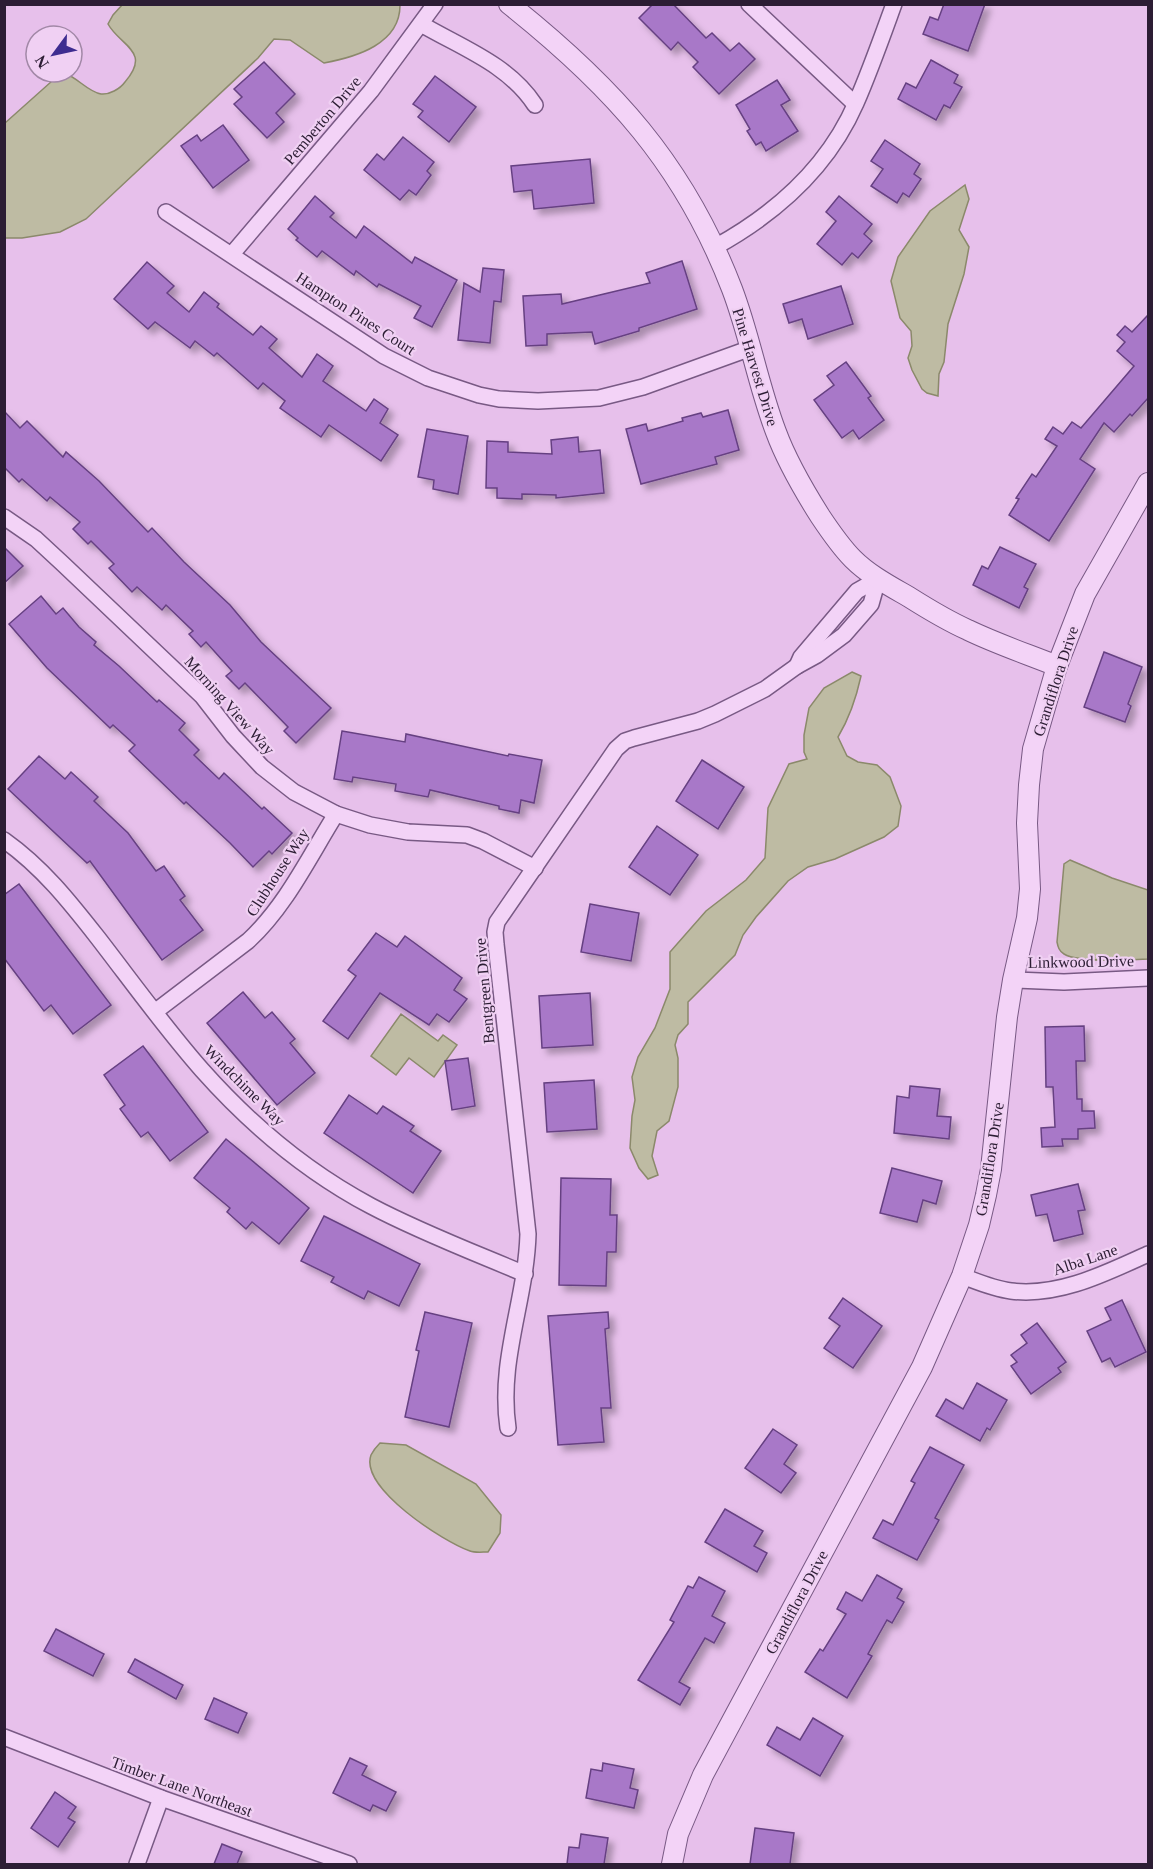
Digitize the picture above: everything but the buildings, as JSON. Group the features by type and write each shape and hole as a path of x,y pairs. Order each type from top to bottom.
{"street":[{"name":"Pemberton Drive","path":"232,254 371,91 435,4"},
{"name":"Pine Harvest Drive","path":"509,4 585,68 626,111 675,175 715,248 733,290 776,432 798,480 847,553 878,579 967,630 1056,666"},
{"path":"749,4 855,104"},
{"path":"715,248 759,220 802,183 830,149 855,104 894,4"},
{"path":"421,24 504,71 525,91 535,105"},
{"name":"Hampton Pines Court","path":"166,212 406,368 451,387 499,399 560,401 599,398 644,387 752,348"},
{"name":"Grandiflora Drive","path":"672,1864 678,1834 704,1775 922,1366 962,1276 979,1225 989,1178 1002,1055 1013,980 1027,918 1030,889 1027,823 1033,749 1056,666 1085,594 1149,483"},
{"name":"Morning View Way","path":"4,517 36,539 202,696 261,767 294,792 336,814 370,825 391,830 467,836 483,841 536,868"},
{"name":"Bentgreen Drive","path":"508,1428 506,1370 514,1318 525,1274 528,1234 495,932 501,913 536,868 609,757 625,741 698,721 765,689 797,666 801,657 857,591 878,579"},
{"name":"Clubhouse Way","path":"156,1011 248,942 260,930 284,899 336,814"},
{"name":"Windchime Way","path":"4,840 24,854 60,889 183,1047 229,1098 272,1138 315,1172 346,1192 388,1214 525,1274"},
{"name":"Linkwood Drive","path":"1013,980 1064,982 1149,978"},
{"name":"Alba Lane","path":"962,1276 990,1287 1011,1291 1051,1290 1086,1281 1149,1254"},
{"name":"Timber Lane Northeast","path":"4,1737 161,1798 349,1864"},
{"path":"137,1864 161,1798"}],"shaded area":[{"path":"123,4 400,4 398,18 385,39 350,57 324,63 290,40 274,39 258,58 86,219 60,232 22,238 5,238 5,123 49,84 82,84 101,94 111,92 123,85 133,72 135,56 108,24"},
{"path":"965,185 969,199 959,230 969,247 964,274 948,324 944,362 939,374 938,396 922,389 912,370 908,358 912,346 911,331 900,318 891,281 898,257 930,211"},
{"path":"852,672 861,676 852,708 838,737 847,756 858,762 877,765 890,777 901,806 898,826 884,837 835,859 808,867 788,881 743,935 735,955 688,1002 688,1024 678,1035 675,1045 678,1058 678,1087 669,1121 657,1131 652,1156 658,1175 648,1179 639,1168 630,1148 635,1100 632,1077 638,1057 655,1028 670,989 670,952 706,911 746,880 765,858 768,808 789,764 807,759 804,752 804,735 809,708 824,688"},
{"path":"1070,860 1148,890 1148,959 1081,959 1064,954 1060,950 1057,942 1064,864"},
{"path":"401,1014 438,1041 443,1035 457,1045 434,1077 409,1058 396,1075 371,1056"},
{"path":"380,1443 406,1445 476,1484 501,1515 500,1533 488,1552 470,1551 458,1546 424,1525 390,1498 378,1483 371,1468 371,1455"}]}
